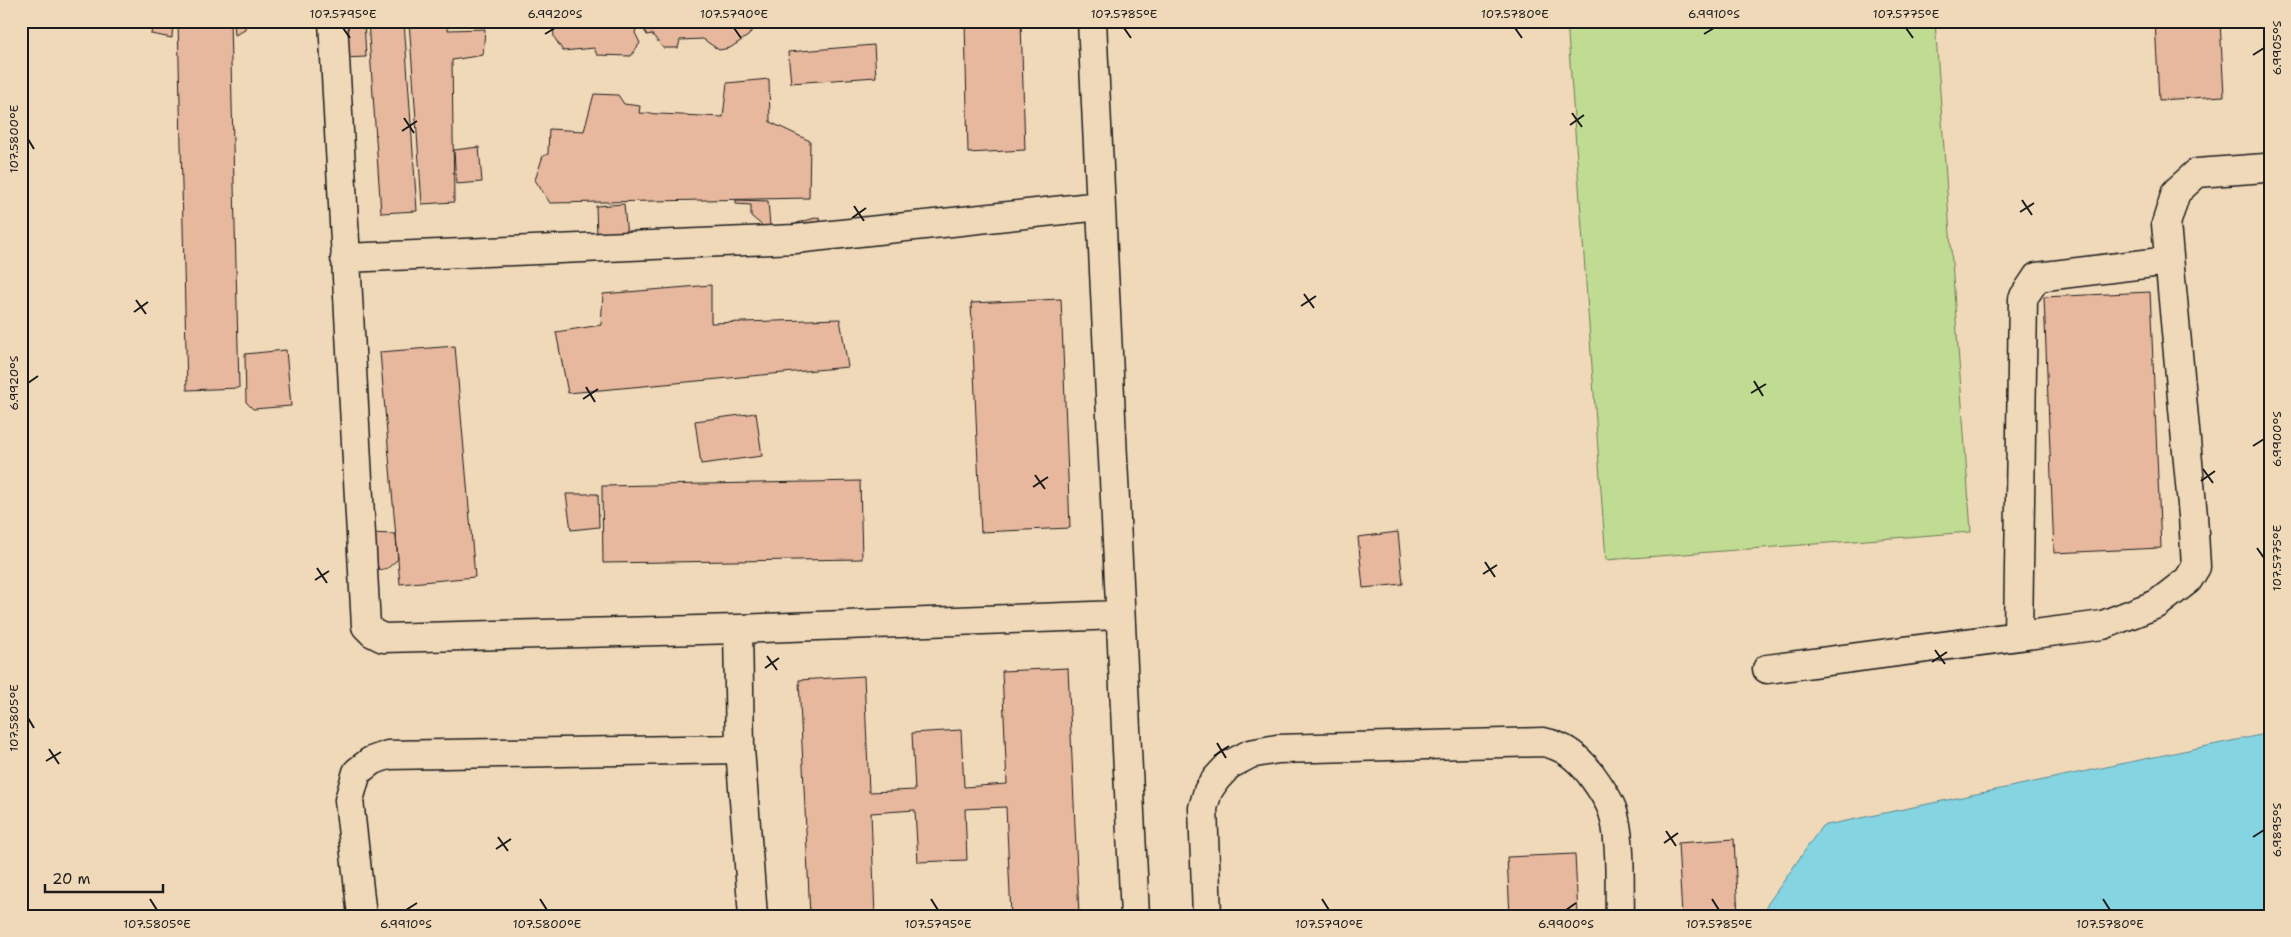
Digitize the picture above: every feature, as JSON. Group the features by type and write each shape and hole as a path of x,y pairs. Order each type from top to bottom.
{"lane":[{"path":"333,21 366,626 373,634 383,638 1120,615"},
{"path":"1092,21 1135,916"},
{"path":"1768,669 2103,625 2157,604 2188,580 2196,567 2166,224 2176,192 2197,173 2265,168"},
{"path":"345,258 795,239 1100,206"},
{"path":"2018,636 2023,298 2037,278 2169,261"},
{"path":"738,628 740,749 753,916"},
{"path":"1207,916 1203,808 1208,791 1216,779 1230,765 1250,754 1277,749 1543,742 1557,745 1568,751 1583,765 1599,784 1612,809 1616,831 1620,916"},
{"path":"362,916 348,800 357,772 371,761 388,755 740,749"}],"green space":[{"path":"1567,21 1935,21 1971,532 1606,560"}],"water":[{"path":"2270,733 2270,916 1765,916 1767,905 1822,826"}],"building":[{"path":"153,21 173,21 172,38 151,34"},
{"path":"178,21 230,21 239,388 187,390"},
{"path":"234,21 245,21 245,30 235,35"},
{"path":"345,21 364,21 366,57 342,58"},
{"path":"368,21 404,21 417,211 381,213"},
{"path":"409,21 448,21 448,30 485,29 483,55 452,60 454,202 422,204"},
{"path":"553,21 752,21 754,27 748,36 730,48 719,50 703,39 680,40 678,48 663,48 652,34 647,35 642,26 637,25 635,33 640,43 631,56 597,55 594,48 563,51 554,37"},
{"path":"965,21 1021,21 1025,150 968,153"},
{"path":"2155,21 2220,21 2224,96 2159,100"},
{"path":"874,45 876,77 791,83 788,52"},
{"path":"769,79 770,122 810,141 809,198 550,203 535,180 543,156 548,154 549,129 584,131 594,94 618,95 624,104 640,106 639,113 723,117 727,83"},
{"path":"479,147 482,182 456,184 454,150"},
{"path":"736,200 768,201 770,226 764,227 751,216 751,205 736,204"},
{"path":"624,204 627,237 597,237 596,206"},
{"path":"819,217 821,227 801,231 797,223"},
{"path":"711,285 711,323 840,319 848,367 568,393 556,332 601,325 603,294"},
{"path":"2150,292 2161,548 2054,553 2044,297"},
{"path":"1061,299 1070,528 981,532 971,303"},
{"path":"455,346 475,577 400,584 380,352"},
{"path":"286,350 291,406 253,409 246,402 245,354"},
{"path":"756,413 762,456 701,464 695,421"},
{"path":"860,481 862,559 603,563 602,486"},
{"path":"566,494 598,494 599,527 571,530"},
{"path":"1398,532 1403,584 1363,588 1358,537"},
{"path":"366,533 396,534 398,559 388,568 379,570"},
{"path":"1068,668 1079,916 1011,916 1006,807 965,809 967,860 918,862 915,810 871,813 875,916 810,916 799,680 864,676 869,792 915,790 912,733 961,730 964,787 1007,784 1002,671"},
{"path":"1734,839 1738,916 1682,916 1678,843"},
{"path":"1575,854 1578,916 1510,916 1507,857"}]}
